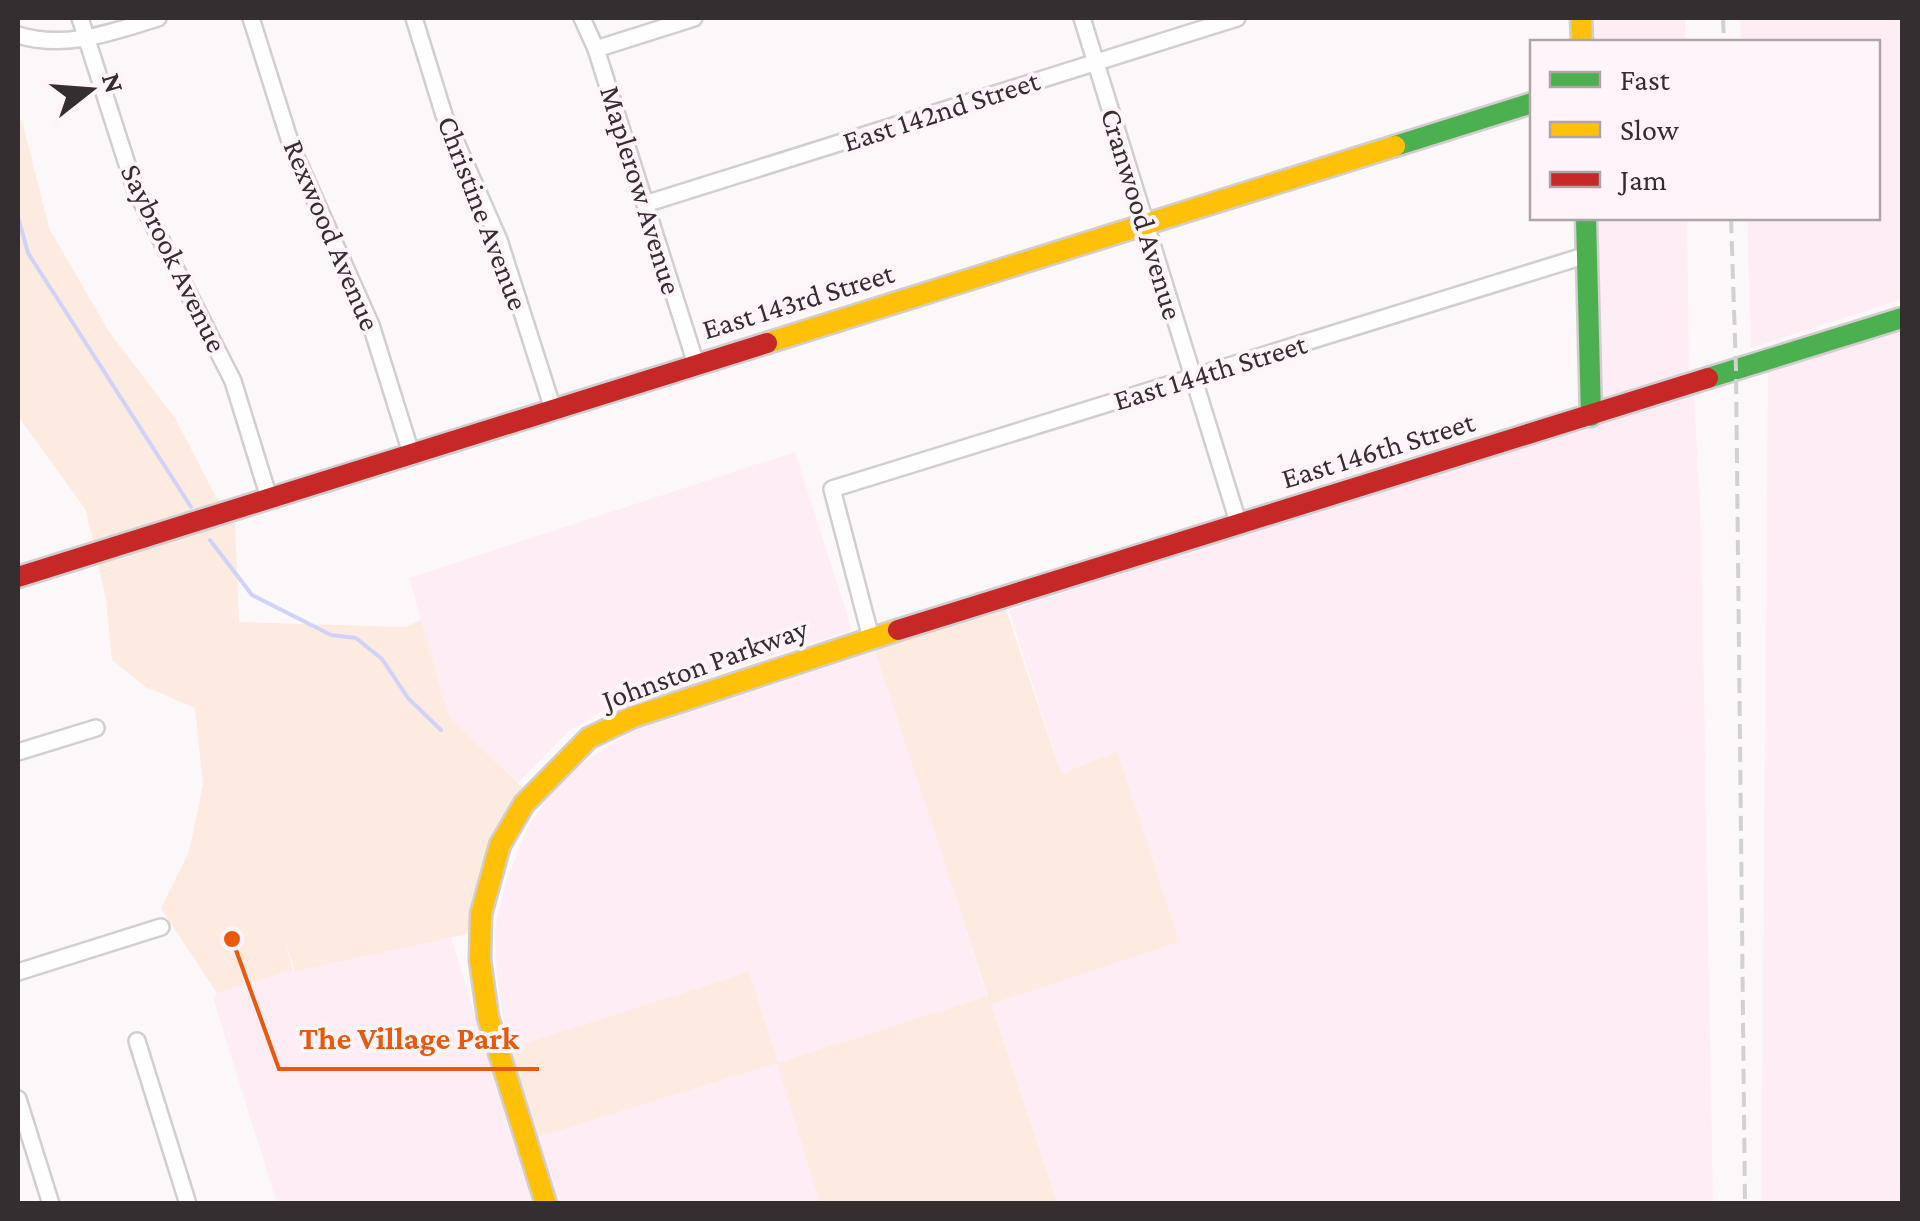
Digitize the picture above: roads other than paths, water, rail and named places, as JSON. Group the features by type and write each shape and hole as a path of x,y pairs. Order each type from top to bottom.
{"street":[{"name":"Saybrook Avenue","path":"80,18 135,188 233,381 269,498"},
{"path":"18,35 39,42 87,40 158,18"},
{"name":"Rexwood Avenue","path":"251,18 292,148 371,325 411,454"},
{"name":"Christine Avenue","path":"414,18 444,114 500,240 553,409"},
{"name":"Maplerow Avenue","path":"582,18 596,49 696,364"},
{"path":"596,49 694,18"},
{"name":"Cranwood Avenue","path":"1082,18 1239,525"},
{"name":"East 142nd Street","path":"645,204 1237,18"},
{"name":"East 143rd Street","path":"18,577 1530,104"},
{"path":"1586,220 1590,416"},
{"name":"East 144th Street","path":"871,638 832,488 1587,255"},
{"name":"East 146th Street","path":"871,638 1902,318"},
{"name":"Johnston Parkway","path":"546,1204 488,1018 480,960 481,914 500,845 524,804 590,738 633,717 871,638"},
{"path":"18,752 96,728"},
{"path":"18,972 161,927"},
{"path":"137,1041 188,1204"},
{"path":"18,1099 51,1204"}],"waterway":[{"path":"18,217 28,253 191,507"},
{"path":"210,540 252,595 331,635 356,638 382,659 408,698 441,730"}],"railway":[{"path":"1723,18 1724,40"},
{"path":"1731,220 1745,1204"}],"place":[{"name":"The Village Park","path":"232,939"}]}
